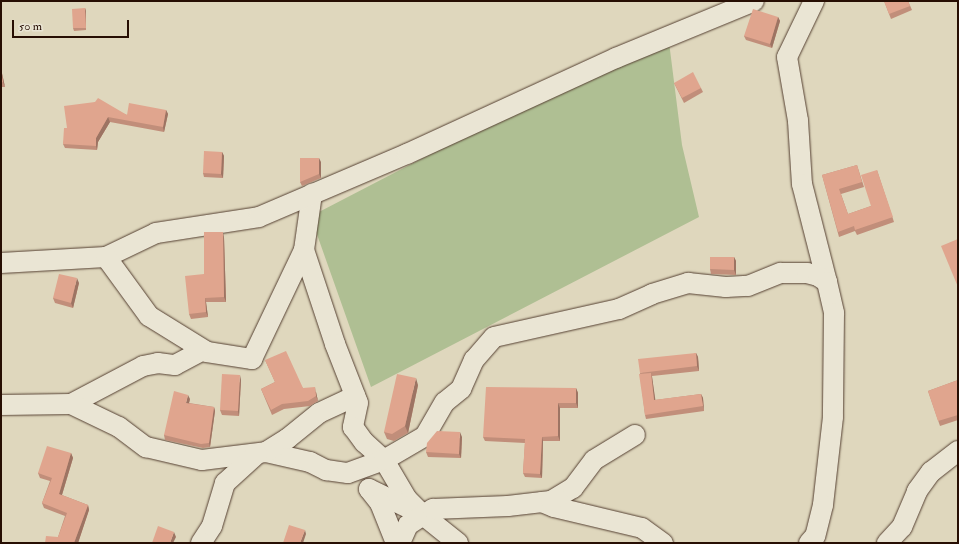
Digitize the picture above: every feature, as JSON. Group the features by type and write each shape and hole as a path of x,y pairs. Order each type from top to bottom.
{"street":[{"path":"1,263 106,257 156,234 259,217 407,154 616,58 754,1"},
{"path":"809,543 815,536 823,505 833,417 834,313 802,184 798,121 788,57 814,1"},
{"path":"106,257 149,316 203,350 252,359 304,250 312,194"},
{"path":"304,250 335,344 358,403 353,427 364,442 384,460 407,499 458,543"},
{"path":"1,405 71,404 119,427 146,447 202,460 262,453 310,462 326,470 348,473 384,460 425,436 445,402 461,389 474,360 494,337 620,309 652,294 688,283 726,287 748,286 781,273 807,273 818,276 827,282"},
{"path":"71,404 143,366 158,363 175,364 203,350"},
{"path":"201,543 212,526 226,483 262,453 281,444 319,413 355,396"},
{"path":"398,543 408,525 433,509 508,506 552,501 573,488 594,460 635,435"},
{"path":"888,543 902,527 917,491 931,472 958,451"},
{"path":"348,473 369,489 424,515"},
{"path":"396,481 398,503 398,543"},
{"path":"369,489 380,503 398,543"},
{"path":"542,502 567,511 642,528 663,543"}],"green space":[{"path":"669,42 682,145 699,217 371,387 314,226 317,213 448,145"}],"building":[{"path":"884,1 908,1 910,6 889,14"},
{"path":"85,8 86,28 73,28 72,9"},
{"path":"753,9 778,17 770,44 744,36"},
{"path":"1,72 3,82 1,83"},
{"path":"693,72 701,88 682,98 674,83"},
{"path":"98,98 127,115 129,103 166,110 163,127 108,117 96,138 96,146 63,144 64,128 67,128 64,106 95,102"},
{"path":"204,151 222,152 221,174 203,173"},
{"path":"300,158 319,158 319,174 300,182"},
{"path":"857,165 862,182 839,189 848,214 871,206 861,175 877,170 893,217 855,230 854,226 838,232 822,175"},
{"path":"204,232 223,232 224,297 205,298 206,312 189,314 185,276 204,274"},
{"path":"958,239 958,287 941,246"},
{"path":"710,257 734,257 734,270 710,269"},
{"path":"59,274 77,278 71,303 53,298"},
{"path":"286,351 303,388 315,387 316,396 308,401 282,404 271,410 261,389 275,382 265,360"},
{"path":"696,353 697,366 640,373 638,359"},
{"path":"651,373 654,400 701,394 703,406 645,415 639,374"},
{"path":"222,374 240,375 238,411 220,410"},
{"path":"397,374 416,378 405,426 392,434 384,432"},
{"path":"958,380 958,415 938,421 928,391"},
{"path":"486,387 576,388 576,403 558,403 558,436 542,437 540,474 523,473 525,439 483,437"},
{"path":"174,391 188,395 186,403 214,407 209,443 201,444 164,435"},
{"path":"437,431 460,432 459,454 426,452 427,443"},
{"path":"47,446 71,453 59,494 88,505 74,543 45,543 46,536 58,537 67,513 42,503 52,478 38,473"},
{"path":"289,525 305,530 300,543 283,543"},
{"path":"158,526 174,532 170,543 152,543"}]}
